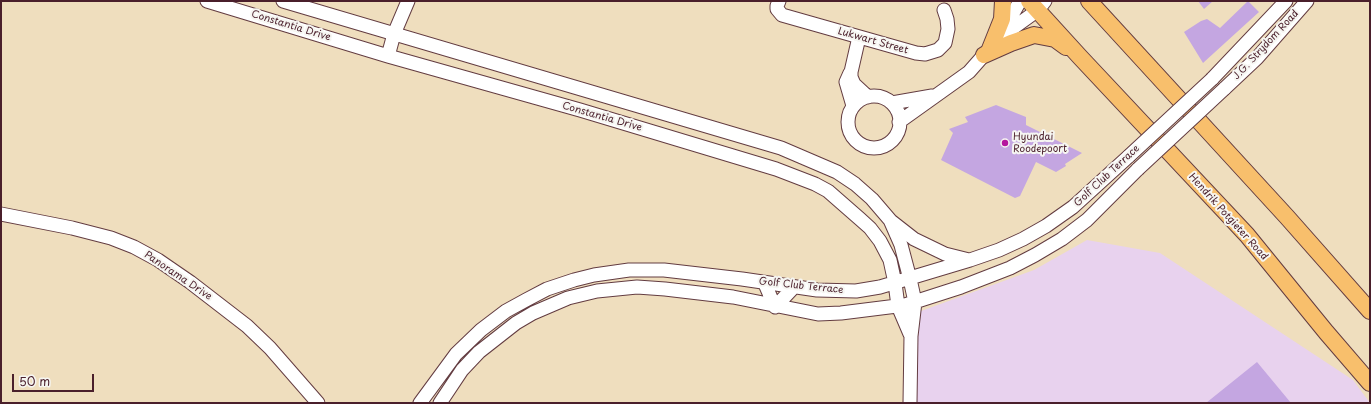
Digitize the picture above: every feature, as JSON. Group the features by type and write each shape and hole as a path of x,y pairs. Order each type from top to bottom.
{"main road":[{"path":"991,47 1002,19 1003,1"},
{"path":"1089,1 1370,308"},
{"path":"1103,1 1108,20"},
{"path":"1037,4 1080,57"},
{"path":"991,47 1034,35 1055,39 1080,57"},
{"name":"Hendrik Potgieter Road","path":"1080,57 1247,235 1326,332 1370,382"},
{"path":"1352,289 1370,311"},
{"path":"1326,332 1347,366 1370,396"}],"street":[{"name":"Constantia Drive","path":"207,1 388,56 588,112 776,169 815,184 842,202 870,228 880,241 890,260 898,306 911,336"},
{"name":"Constantia Drive","path":"282,1 781,148 837,172 856,184 872,199 890,220 901,245 910,279 915,302 911,336 910,403"},
{"path":"388,56 394,34 408,1"},
{"name":"Lukwart Street","path":"779,1 777,9 782,15 916,53 930,53 938,50 945,43 948,29 944,10"},
{"path":"991,47 1020,1"},
{"name":"J.G. Strydom Road","path":"1212,79 1286,1"},
{"name":"J.G. Strydom Road","path":"1224,89 1256,58 1308,1"},
{"path":"899,122 969,72 991,47 1037,4"},
{"path":"859,37 851,72 852,81 868,97"},
{"path":"851,72 847,76 846,82 853,106"},
{"name":"Golf Club Terrace","path":"420,403 456,354 481,330 506,311 526,300 547,289 574,280 594,275 629,270 664,270 742,279 765,284 842,292 895,284 999,250 1046,226 1073,208 1212,79"},
{"name":"Golf Club Terrace","path":"440,403 462,370 479,352 516,323 533,313 568,298 597,291 637,287 665,289 733,297 818,314 841,314 898,306 915,302 975,282 1010,268 1062,239 1087,220 1138,169 1224,89"},
{"path":"876,96 884,98 892,103 897,110 899,122 896,135 891,141 884,146 876,148 867,147 859,143 853,138 849,130 849,113 853,106 860,100 868,97 876,96"},
{"path":"892,103 936,96"},
{"name":"Panorama Drive","path":"1,214 72,228 111,238 134,247 158,260 190,282 247,326 270,348 318,403"},
{"path":"890,220 914,238 944,254 970,260"},
{"path":"765,284 775,306 794,287"}],"shaded area":[{"path":"1087,240 1160,253 1353,380 1370,403 914,403 911,397 921,311 1034,270"}],"building":[{"path":"1198,1 1213,1 1204,9"},
{"path":"1248,1 1259,12 1203,63 1184,32 1201,21 1207,19 1220,28"},
{"name":"Hyundai Roodepoort","path":"996,105 1026,117 1026,125 1082,153 1056,172 1036,162 1020,196 1015,198 941,160 953,133 949,129 968,122 965,117"},
{"path":"1257,362 1291,403 1206,403"}],"place":[{"name":"Hyundai Roodepoort","path":"1005,143"}]}
